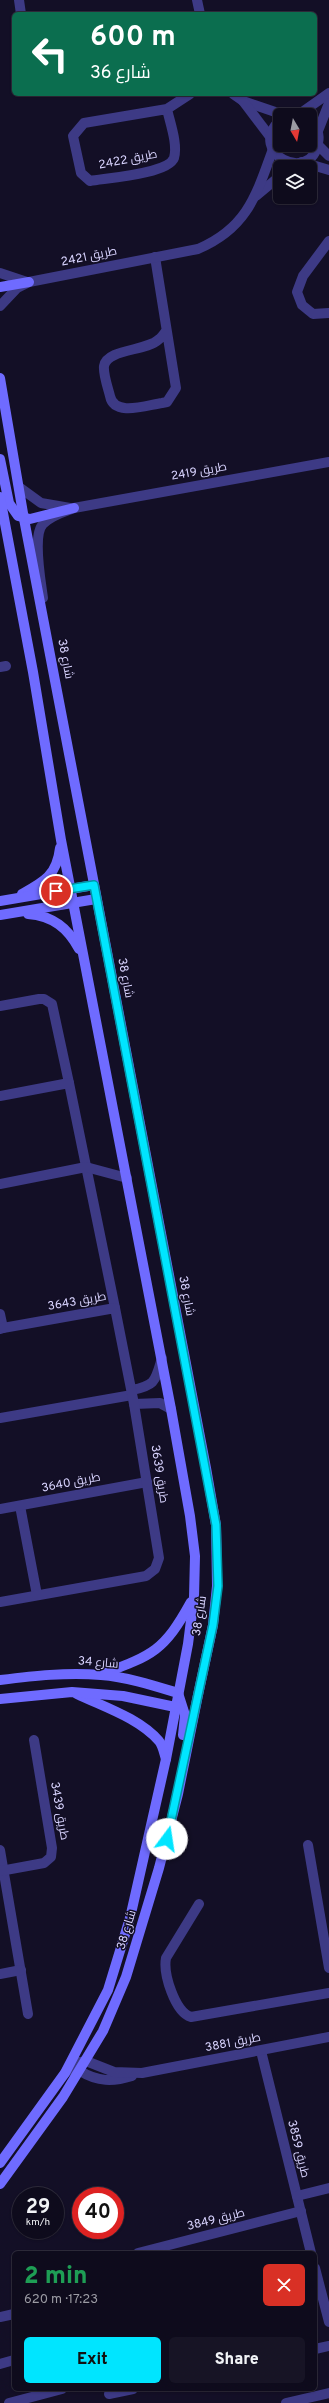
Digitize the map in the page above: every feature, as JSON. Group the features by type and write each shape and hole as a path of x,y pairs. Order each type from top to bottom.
{"street":[{"path":"19,0 21,12"},
{"path":"197,0 200,12"},
{"path":"308,108 329,93"},
{"name":"طريق 2422","path":"167,109 175,148 173,158 168,165 150,172 90,181 81,173 73,136 84,123 167,109 187,96"},
{"path":"236,96 243,101 273,111"},
{"path":"243,101 270,138 273,149"},
{"path":"306,160 309,159 318,145 318,131 329,103"},
{"path":"270,138 273,130"},
{"path":"318,145 329,156"},
{"name":"طريق 2421","path":"0,306 17,288 29,282 198,249 214,242 244,214 256,196 273,149"},
{"path":"275,152 282,160"},
{"path":"317,168 329,170"},
{"name":"طريق 2421","path":"256,196 273,182"},
{"path":"328,245 303,276 297,292 302,305 313,314 329,313"},
{"path":"155,257 176,388 174,395 167,402 123,409 115,406 111,400 104,366 107,359 114,355 142,348 158,341 166,331"},
{"name":"طريق 2421","path":"0,273 18,281 29,282"},
{"path":"0,288 29,282"},
{"name":"شارع 38","path":"0,378 24,519 45,621 96,899 216,1525 218,1586 213,1625 178,1794 159,1868 117,2004 82,2065 0,2184"},
{"path":"0,459 11,508 24,519 30,519 74,508"},
{"name":"طريق 2419","path":"45,621 38,538 39,530 52,517 74,508 329,462"},
{"name":"طريق 2419","path":"19,488 41,503 74,508"},
{"name":"شارع 38","path":"0,497 33,672 70,889 85,959 162,1358 190,1516 194,1556 194,1597 188,1644 178,1693"},
{"path":"13,899 47,879 59,861 61,840"},
{"path":"0,901 94,885"},
{"path":"0,915 96,899"},
{"path":"14,913 39,915 56,921 74,938 85,959"},
{"path":"0,1006 39,999 49,1001 54,1009 115,1308"},
{"path":"0,1096 69,1083"},
{"path":"0,1184 86,1167 127,1178"},
{"name":"طريق 3643","path":"0,1314 1,1328 115,1308 133,1397"},
{"path":"133,1397 152,1384 156,1379 162,1358"},
{"path":"0,1418 133,1397 160,1403 171,1409"},
{"name":"طريق 3639","path":"0,1602 140,1577 151,1573 158,1563 159,1558 133,1397"},
{"name":"طريق 3640","path":"0,1510 147,1482"},
{"path":"20,1506 37,1595"},
{"path":"101,1675 130,1664 160,1648 175,1631 194,1597"},
{"name":"شارع 34","path":"0,1680 63,1674 101,1675 135,1680 178,1693"},
{"path":"0,1699 72,1692 123,1696 179,1708 198,1695"},
{"path":"72,1692 115,1711 151,1734 160,1742 166,1759"},
{"path":"178,1693 179,1708 185,1724 175,1780 178,1794"},
{"name":"شارع 38","path":"0,2163 65,2073 108,1990 128,1925 179,1708"},
{"name":"طريق 3439","path":"2,1870 44,1863 51,1857 52,1848 34,1740"},
{"path":"308,1845 329,1968"},
{"path":"0,1850 2,1870 28,2014"},
{"path":"199,1904 166,1958 164,1966 165,1975 179,2008 185,2015 191,2017 329,1993"},
{"path":"0,1974 21,1970"},
{"name":"طريق 3881","path":"82,2065 99,2080 109,2081 142,2073 329,2037"},
{"path":"65,2073 82,2065 82,2042"},
{"name":"طريق 3859","path":"261,2051 310,2251"},
{"path":"296,2196 329,2188"},
{"name":"طريق 3849","path":"146,2251 300,2211"},
{"path":"317,2284 319,2301 329,2322"},
{"path":"0,2317 12,2314"},
{"path":"317,2349 329,2346"},
{"path":"0,2364 12,2361"},
{"path":"9,2403 54,2391"},
{"path":"110,2395 125,2391"},
{"path":"286,2403 329,2393"}],"route":[{"path":"56,891 94,885 216,1525 218,1546 218,1586 213,1625 178,1794 167,1839"}]}
